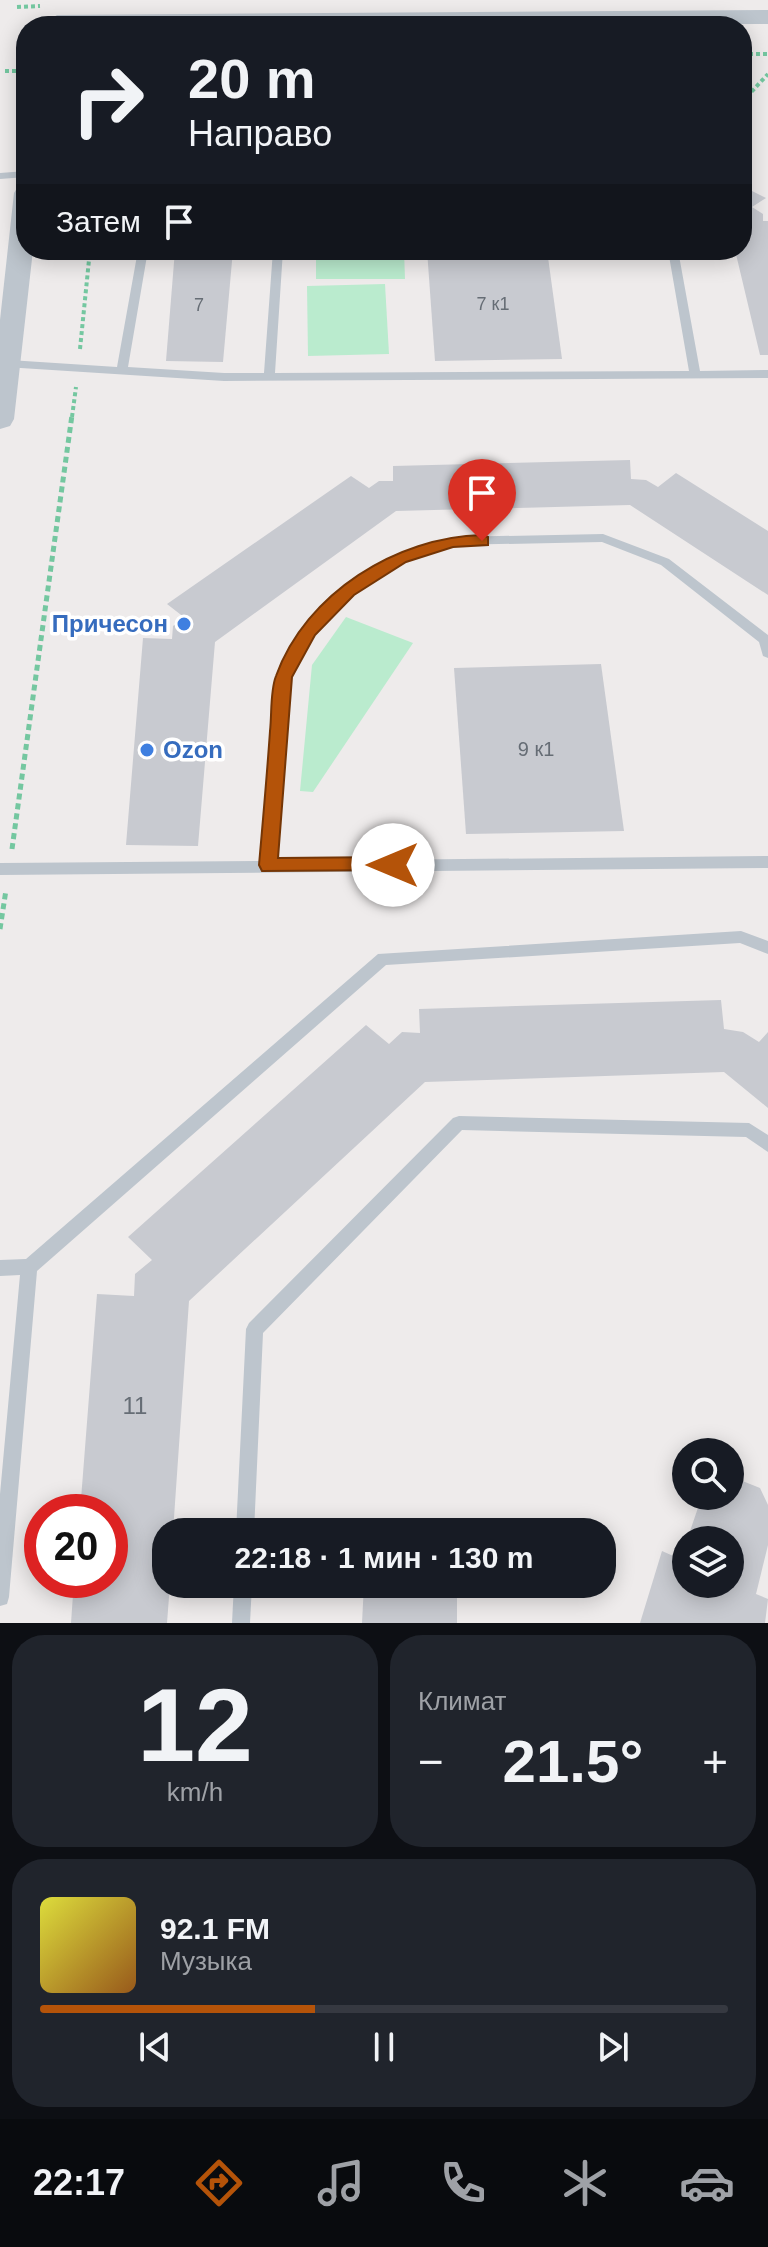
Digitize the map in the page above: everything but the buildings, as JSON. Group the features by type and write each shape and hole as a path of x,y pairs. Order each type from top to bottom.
{"street":[{"path":"0,419 19,260"}],"lane":[{"path":"122,371 141,260"},
{"path":"269,377 277,260"},
{"path":"675,260 695,374"},
{"path":"9,364 269,377 768,374"},
{"path":"268,865 283,677 309,631 348,591 401,558 452,541 603,538 665,562 765,640 768,653"},
{"path":"5,868 768,862"},
{"path":"0,1268 29,1267 383,959 741,937 768,948"},
{"path":"246,1518 255,1329 459,1123 749,1130 768,1145"},
{"path":"0,1597 29,1267"},
{"path":"241,1623 242,1598"}],"path":[{"path":"5,71 16,71"},
{"path":"752,91 768,74"},
{"path":"0,929 5,868 79,368 89,260"}],"green space":[{"path":"316,260 404,260 405,279 316,279"},
{"path":"385,284 389,354 308,356 307,286"},
{"path":"346,617 413,643 313,792 300,791 312,665"}],"place":[{"name":"Причесон","path":"184,624"},
{"name":"Ozon","path":"147,750"}],"route":[{"path":"393,865 268,865 283,677 309,631 348,591 401,558 452,541 482,541"}]}
